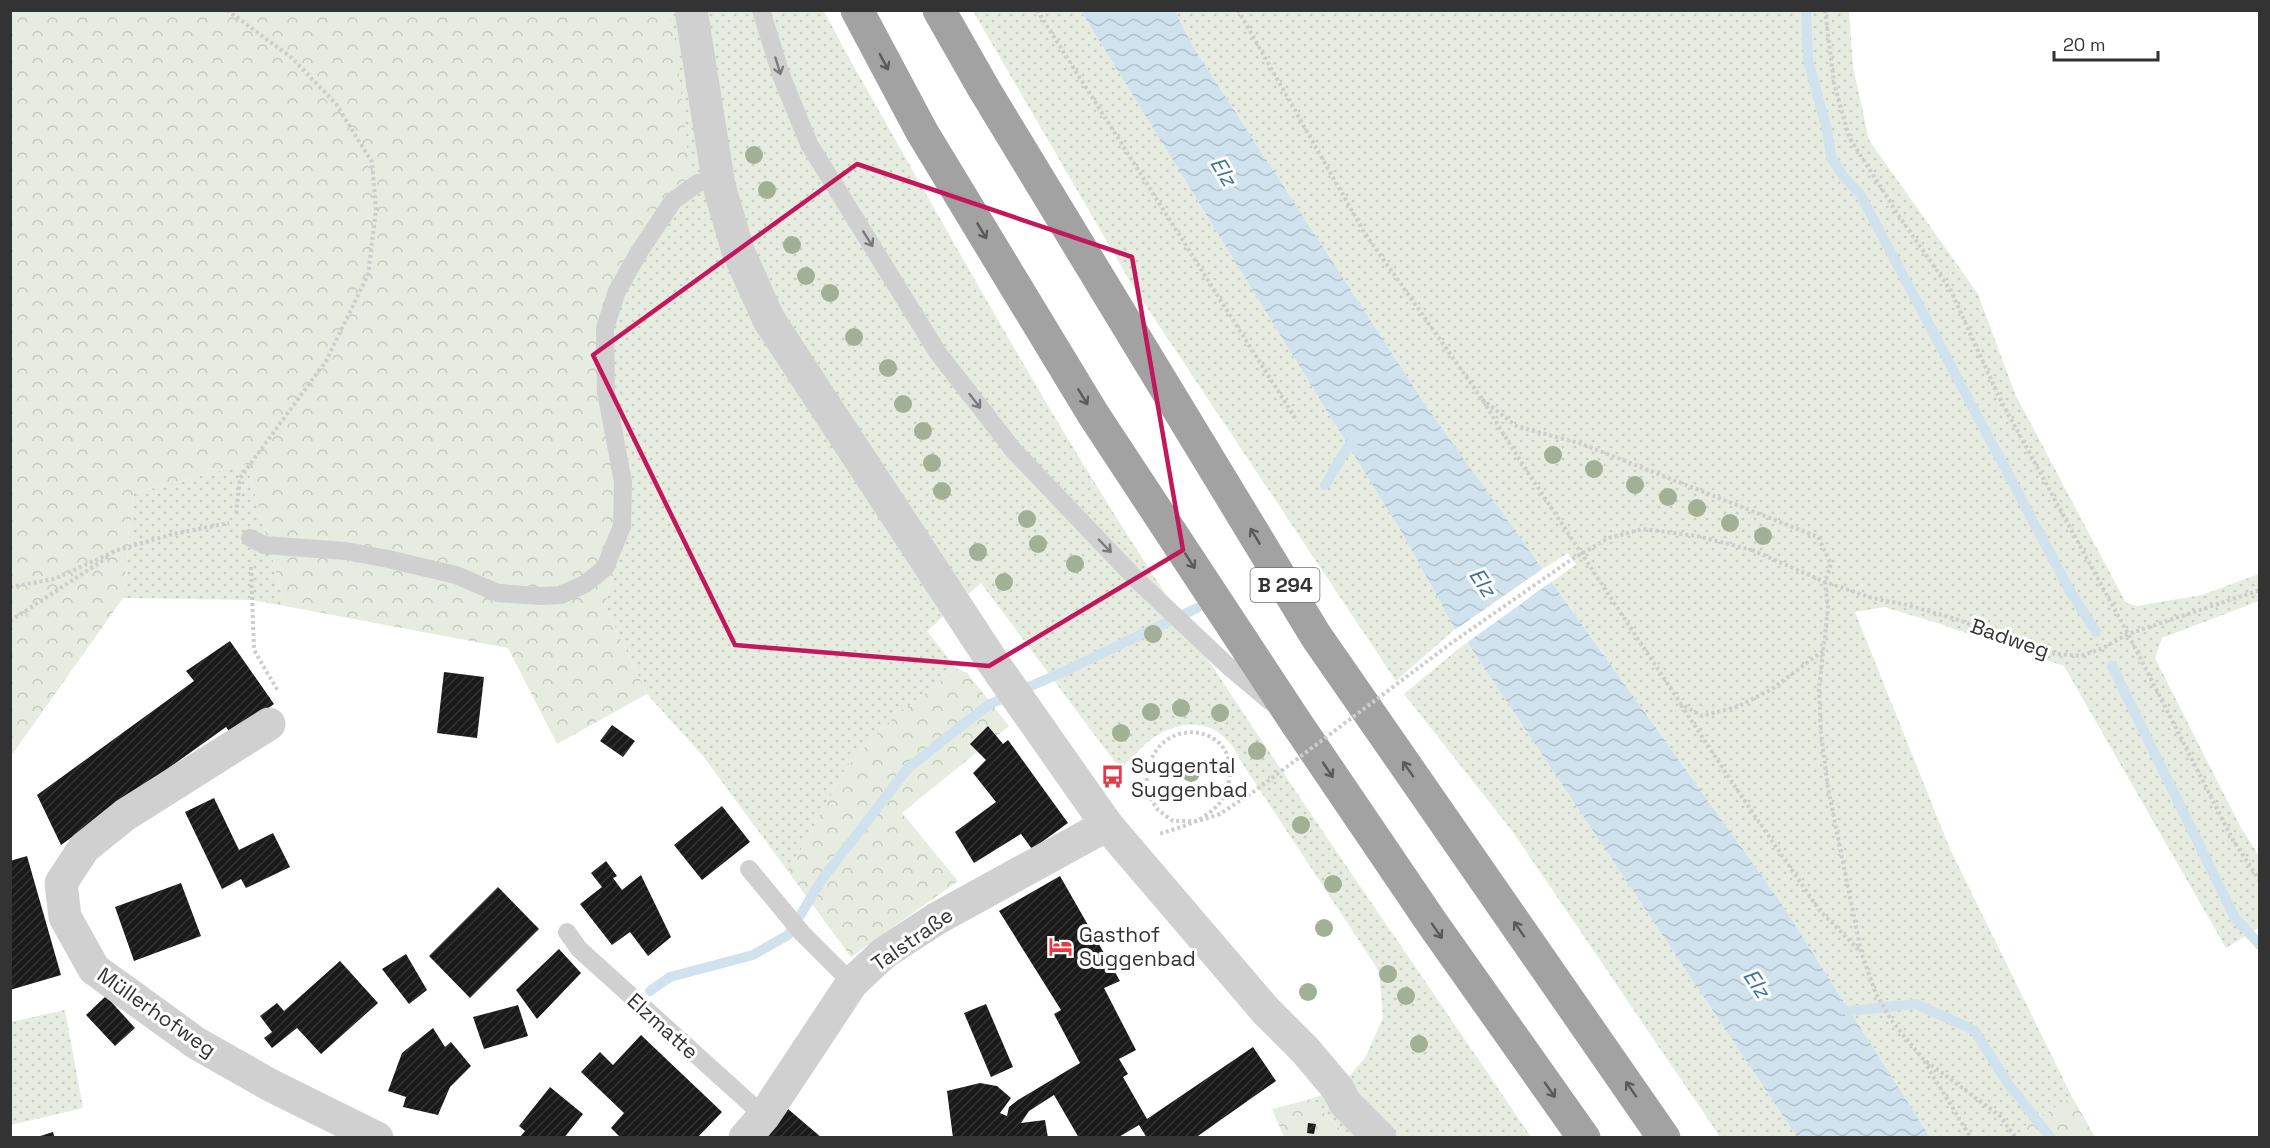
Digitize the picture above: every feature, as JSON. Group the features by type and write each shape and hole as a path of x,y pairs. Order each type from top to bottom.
{"highway":[{"name":"B 294","path":"857,10 922,132 1093,414 1295,721 1432,923 1584,1137"},
{"name":"B 294","path":"939,10 984,89 1316,636 1664,1137"}],"street":[{"path":"691,10 719,186 738,251 769,321 994,664 1116,836 1266,1011 1305,1050 1338,1089 1345,1103 1380,1137"},
{"name":"Müllerhofweg","path":"269,724 125,815 84,848 61,883 65,917 94,969 196,1043 270,1084 377,1137"},
{"name":"Talstraße","path":"754,1127 852,983 884,953 936,919 1116,836"}],"lane":[{"path":"761,10 781,75 809,144 938,353 1015,452 1138,581 1227,665 1295,721"},
{"path":"250,538 264,545 346,551 388,559 456,575 498,593 561,595 585,584 605,568 622,526 622,482 606,392 605,327 617,291 639,252 673,201 698,183"},
{"path":"748,869 789,917 852,983"},
{"name":"Elzmatte","path":"567,932 579,949 754,1127"}],"path":[{"path":"10,587 54,579 118,550 173,534 236,522 240,478 326,361 368,275 376,210 372,162 336,104 292,58 227,10"},
{"path":"1037,10 1297,421"},
{"path":"1238,10 1364,232 1482,399 1521,462 1742,797 1820,911 1861,952"},
{"path":"1825,10 1834,83 1849,136 1950,291 1999,397 2128,634 2233,840 2259,881"},
{"path":"1482,399 1516,426 1582,444 1818,537 1831,564 1825,582 1828,608 1819,689 1821,733 1828,788 1861,952 1876,994 1892,1022 1922,1058 1971,1137"},
{"name":"Badweg","path":"1116,836 1200,819 1215,809 1227,790 1230,764 1222,747 1209,736 1187,732 1167,739 1159,745 1149,764 1146,779 1147,793 1158,810 1173,821 1186,823 1220,814 1460,637 1572,559 1609,538 1643,529 1697,536 1752,550 1825,582 1872,598 1953,618 2048,653 2081,656 2103,648 2128,634 2259,590"},
{"path":"250,538 254,650 289,708 269,724"},
{"path":"10,621 118,550"},
{"path":"1681,704 1702,716 1737,707 1772,689 1824,650"},
{"path":"1922,1058 2000,1116 2016,1137"}],"highlighted area":[{"path":"857,164 1132,257 1183,550 989,666 735,645 593,355"}],"green space":[{"path":"11,11 666,11 674,31 691,181 600,327 603,396 619,523 613,576 605,606 647,694 557,744 508,648 285,606 247,464 134,493 123,598 11,756"},
{"path":"666,11 824,11 989,304 1100,492 1235,700 1531,1137 1347,1137 1311,1099 1338,1089 1365,1058 1383,1018 1379,971 1235,750 1218,732 1208,727 1186,725 1154,737 1120,769 981,583 927,631 956,668 883,727 845,769 796,859 787,870 703,756 647,694 605,606 613,576 619,523 603,396"},
{"path":"973,11 1081,11 1405,538 1455,629 1396,681 1134,288"},
{"path":"1175,11 1849,11 1853,67 1869,140 1978,294 2015,394 2126,603 2137,606 2202,595 2259,574 2259,601 2162,638 2155,658 2240,826 2259,856 2259,928 2226,948 2064,666 1884,607 1855,612 1950,849 2072,1097 2022,1128 2028,1137 1930,1137 1779,900 1552,582 1576,564 1568,553 1541,570 1428,409 1192,45"},
{"path":"247,464 285,606 252,600 123,598 134,493"},
{"path":"1467,642 1797,1137 1720,1137 1513,832 1404,694"},
{"path":"956,668 967,673 1009,726 902,813 958,881 851,957 787,870 796,859 845,769 883,727"},
{"path":"65,1010 83,1108 11,1125 11,1022"},
{"path":"2072,1097 2095,1137 2028,1137 2022,1128"},
{"path":"1311,1099 1347,1137 1284,1137 1272,1109"}],"water":[{"name":"Elz","path":"1081,11 1175,11 1192,45 1428,409 1779,900 1930,1137 1797,1137 1467,642 1455,629 1405,538"}],"pier":[{"path":"1544,568 1554,580 1465,644 1453,631"}],"building":[{"path":"230,641 274,704 231,734 226,727 61,845 37,795 194,681 186,671"},
{"path":"444,672 484,677 477,738 437,733"},
{"path":"612,725 635,741 623,757 600,741"},
{"path":"988,726 1003,744 1008,740 1068,823 1032,849 1021,834 974,863 955,832 996,802 973,773 986,760 970,744"},
{"path":"214,798 239,850 273,833 290,867 246,888 241,879 222,889 185,812"},
{"path":"722,806 750,842 702,880 674,845"},
{"path":"27,856 61,975 10,990 10,861"},
{"path":"606,861 617,876 613,878 622,890 641,875 671,937 648,956 630,932 612,945 580,904 602,887 591,873"},
{"path":"1060,876 1120,981 1104,988 1136,1050 1119,1059 1128,1074 1123,1077 1147,1119 1253,1047 1276,1081 1195,1138 1147,1138 1139,1125 1117,1138 1079,1138 1054,1095 1029,1111 1021,1123 1045,1120 1048,1138 953,1138 947,1091 980,1083 997,1086 1011,1098 1000,1113 1007,1116 1009,1107 1018,1100 1080,1063 1054,1014 1061,1010 999,911"},
{"path":"181,883 201,936 134,961 115,907"},
{"path":"498,887 539,929 470,998 429,956"},
{"path":"559,949 581,973 537,1019 516,990"},
{"path":"406,954 427,990 409,1004 382,969"},
{"path":"340,961 378,1003 321,1054 297,1028 272,1048 264,1038 272,1032 260,1016 277,1003 284,1011"},
{"path":"106,996 135,1028 115,1046 86,1015"},
{"path":"986,1004 1013,1067 991,1077 964,1013"},
{"path":"518,1005 528,1036 484,1049 473,1017"},
{"path":"433,1028 445,1047 451,1042 471,1066 450,1087 438,1115 403,1107 406,1097 388,1091 402,1053"},
{"path":"641,1035 722,1112 697,1138 621,1138 611,1128 624,1113 581,1072 600,1052 613,1065"},
{"path":"550,1087 583,1114 564,1138 519,1138 525,1131 519,1126"},
{"path":"788,1109 822,1138 764,1138"},
{"path":"1308,1123 1316,1124 1314,1134 1307,1133"},
{"path":"53,1132 55,1138 37,1138 37,1137"}],"waterway":[{"path":"1806,10 1808,60 1827,130 1831,157 1844,177 1860,194 2070,591 2096,632"},
{"path":"1325,485 1349,445 1358,436"},
{"path":"650,991 670,977 753,955 788,935 823,878 908,768 988,705 1197,608"},
{"path":"2112,666 2235,918 2260,945"},
{"path":"1848,1011 1916,1004 1974,1030 2009,1085 2051,1138"}],"place":[{"name":"Suggental Suggenbad","path":"1113,777"},
{"name":"Gasthof Suggenbad","path":"1061,946"}]}
